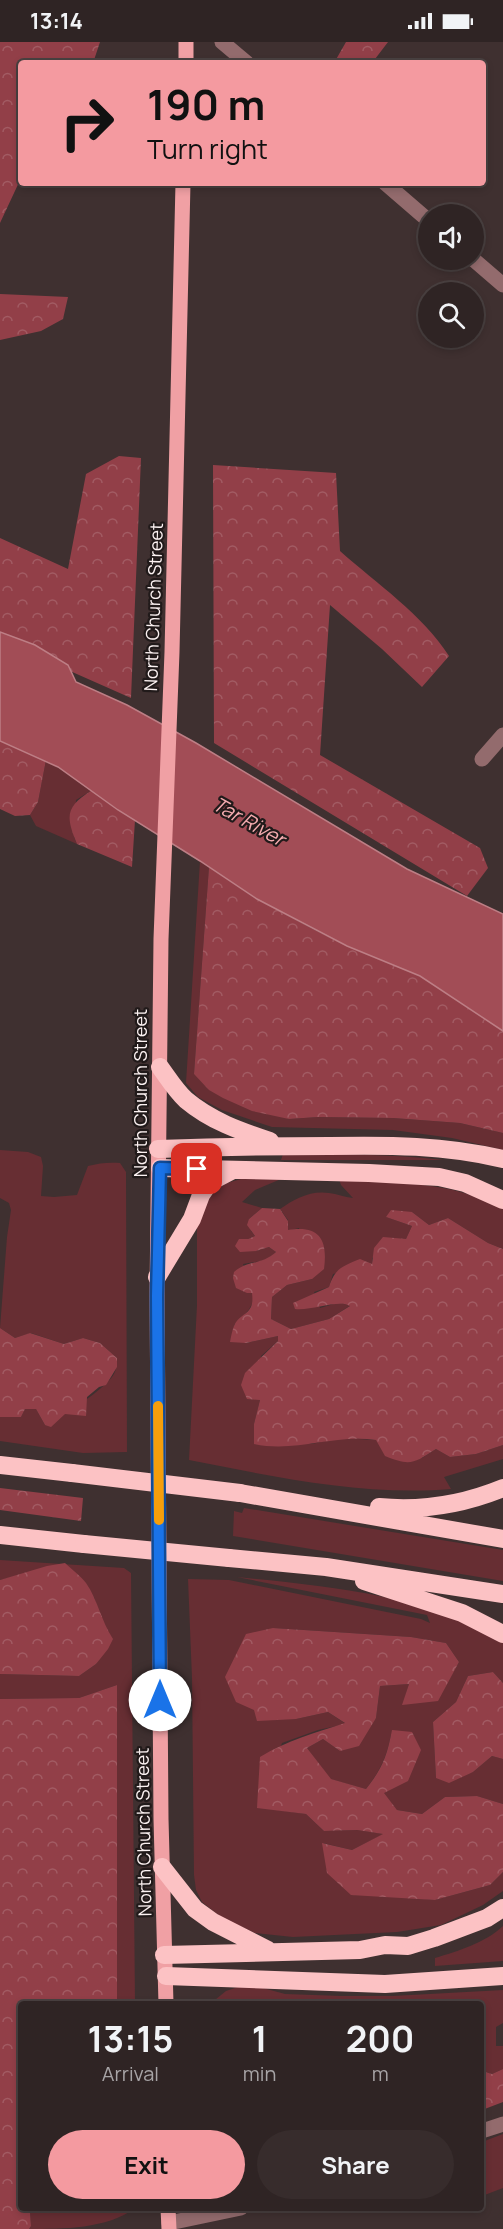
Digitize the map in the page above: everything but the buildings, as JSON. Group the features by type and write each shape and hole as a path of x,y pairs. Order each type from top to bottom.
{"highway":[{"path":"159,1067 185,1099 205,1113 226,1126 283,1146"},
{"path":"158,1149 413,1145 503,1159"},
{"path":"160,1168 440,1177 465,1183 503,1200"},
{"path":"157,1278 192,1219 201,1195 210,1182 234,1170"},
{"path":"0,1465 263,1496 503,1539"},
{"path":"263,1496 421,1509 503,1488"},
{"path":"0,1535 326,1567 503,1594"},
{"path":"326,1567 462,1613 503,1634"},
{"path":"162,1868 195,1909 213,1922 273,1952"},
{"path":"164,1955 360,1950 386,1945 408,1946 468,1926 503,1908"},
{"path":"166,1976 385,1984 503,1976"}],"main road":[{"path":"186,42 186,60"},
{"name":"North Church Street","path":"166,2001 162,1868 157,1278 160,1168 158,1149 161,939 172,652 183,186"}],"street":[{"path":"222,42 243,60"},
{"path":"389,186 418,211"},
{"path":"484,269 503,285"},
{"path":"482,759 503,735"},
{"path":"484,2130 503,2124"},
{"path":"169,2220 223,2211"}],"shaded area":[{"path":"46,760 92,790 76,800 74,837 77,844 36,826 30,815 38,802"},
{"path":"200,861 209,867 194,1074 289,1119 393,1118 460,1123 503,1133 503,1150 452,1138 393,1130 272,1127 222,1110 198,1097 186,1083"},
{"path":"0,1150 28,1152 41,1157 43,1166 41,1196 77,1195 88,1166 120,1163 126,1172 127,1452 83,1453 0,1441 0,1417 21,1417 25,1409 36,1409 45,1425 80,1404 106,1384 114,1373 117,1358 100,1343 83,1338 64,1344 31,1333 15,1338 0,1328 11,1210 9,1203 0,1198"},
{"path":"283,1154 384,1155 444,1160 281,1160"},
{"path":"241,1179 281,1179 255,1190 242,1202 262,1208 249,1219 251,1231 255,1236 248,1239 256,1251 269,1247 276,1252 267,1260 243,1264 253,1297 249,1310 234,1325 246,1343 278,1336 278,1341 261,1356 260,1400 254,1424 311,1444 341,1438 376,1440 422,1458 436,1449 450,1457 476,1454 503,1445 503,1459 444,1477 451,1489 418,1490 385,1490 319,1483 189,1460 197,1305 197,1221 203,1206 220,1185"},
{"path":"339,1179 423,1185 483,1199 503,1208 503,1249 488,1243 448,1218 429,1225 412,1212 386,1217 412,1226 406,1239 372,1258 372,1264 333,1274 329,1287 314,1292 320,1308 337,1303 351,1305 329,1319 291,1329 271,1319 272,1297 287,1285 312,1279 299,1228 287,1231 288,1220 280,1209 309,1194 322,1192 353,1198 341,1185"},
{"path":"244,1508 503,1550 503,1581 233,1536 234,1511 242,1513"},
{"path":"0,1560 124,1568 131,1573 135,2001 116,2001 117,1685 79,1698 0,1699 0,1674 79,1676 96,1664 112,1638 103,1624 94,1597 16,1576 0,1580"},
{"path":"237,1577 340,1589 409,1603 473,1626 503,1643 503,1683 493,1672 468,1676 456,1702 433,1722 436,1778 473,1772 492,1756 503,1759 503,1804 477,1796 445,1797 422,1814 397,1810 383,1793 392,1730 383,1761 366,1789 330,1779 307,1748 323,1739 340,1751 376,1718 380,1686 409,1684 403,1704 449,1679 459,1662 446,1643 411,1637 273,1628 296,1719 328,1712 346,1724 318,1730 282,1743 257,1807 306,1814 324,1831 357,1830 384,1834 352,1850 323,1843 403,1897 435,1900 490,1885 503,1872 503,1891 483,1905 441,1925 397,1932 293,1937 255,1933 222,1918 202,1902 196,1890 194,1875 192,1678 188,1579 229,1580 421,1619 430,1623 427,1615"},
{"path":"503,1926 503,1961 435,1966 435,1958 480,1942"},
{"path":"238,1987 263,1988 285,1994 393,1996 503,1990 503,2023 496,2027 496,2046 503,2046 503,2069 492,2074 484,2072 484,2001 214,2001 226,1991"},
{"path":"503,2134 503,2188 484,2195 484,2141"},
{"path":"28,2211 130,2211 98,2224 70,2228 29,2229 31,2226"}],"green space":[{"path":"0,42 100,42 94,60 18,60 18,184 0,223"},
{"path":"346,42 388,42 374,60 336,60"},
{"path":"0,294 68,297 63,319 41,331 0,340"},
{"path":"119,456 141,458 131,698 0,640 0,538 68,569 86,474"},
{"path":"213,465 336,473 340,551 412,613 449,656 422,687 330,605 320,755 480,848 488,868 467,896 214,743"},
{"path":"0,741 46,760 38,802 30,815 15,816 0,809"},
{"path":"92,790 135,820 132,867 77,844 71,826 70,812 83,796"},
{"path":"209,867 257,899 311,928 347,946 420,976 503,1031 503,1133 460,1123 393,1118 289,1119 252,1111 209,1090 194,1074"},
{"path":"262,1208 280,1209 288,1221 288,1230 299,1229 314,1232 323,1242 324,1269 312,1279 287,1285 272,1297 271,1319 291,1329 329,1319 350,1306 332,1304 295,1309 293,1303 329,1287 340,1268 360,1259 372,1264 374,1248 383,1237 406,1239 412,1226 386,1217 391,1210 412,1212 429,1225 448,1218 488,1243 503,1249 503,1445 476,1454 450,1457 436,1449 422,1458 406,1462 385,1456 376,1440 345,1439 285,1446 254,1444 254,1424 260,1400 247,1399 241,1385 245,1373 278,1341 278,1336 246,1343 230,1342 234,1326 249,1310 252,1300 252,1293 236,1288 234,1272 239,1268 266,1259 276,1252 269,1247 240,1252 235,1246 239,1239 255,1236 247,1225 249,1219"},
{"path":"0,1328 15,1338 30,1333 64,1344 83,1338 100,1343 117,1358 117,1367 106,1385 99,1387 87,1397 86,1416 65,1414 51,1427 45,1425 36,1409 25,1409 21,1417 0,1417"},
{"path":"0,1488 83,1498 81,1521 0,1510"},
{"path":"65,1563 84,1580 94,1596 113,1639 108,1649 96,1664 79,1676 0,1674 0,1580"},
{"path":"273,1628 411,1637 446,1643 459,1662 438,1701 402,1705 409,1684 380,1686 376,1718 359,1746 340,1751 323,1739 307,1748 331,1779 366,1789 383,1762 392,1730 412,1732 421,1750 408,1781 384,1793 397,1810 422,1814 445,1797 477,1796 503,1804 503,1872 490,1885 435,1900 351,1895 327,1873 322,1843 352,1850 383,1834 357,1830 324,1831 306,1814 257,1808 260,1757 291,1741 345,1723 328,1712 296,1719 257,1721 254,1710 236,1702 225,1677 246,1634"},
{"path":"493,1672 503,1683 503,1759 492,1756 473,1772 449,1783 436,1778 433,1722 456,1702 468,1676"},
{"path":"117,1685 117,2001 18,2001 17,2203 18,2211 30,2212 31,2226 29,2229 0,2229 0,1699 79,1698"},
{"path":"503,2069 503,2102 484,2109 484,2072 492,2074"}],"water":[{"name":"Tar River","path":"0,632 35,645 68,665 76,682 127,705 196,743 407,869 503,914 503,1031 420,976 347,946 257,899 118,810 58,767 0,741"}],"slow traffic":[{"path":"158,1406 159,1520"}],"route":[{"path":"160,1700 157,1296 160,1168 197,1169"}]}
